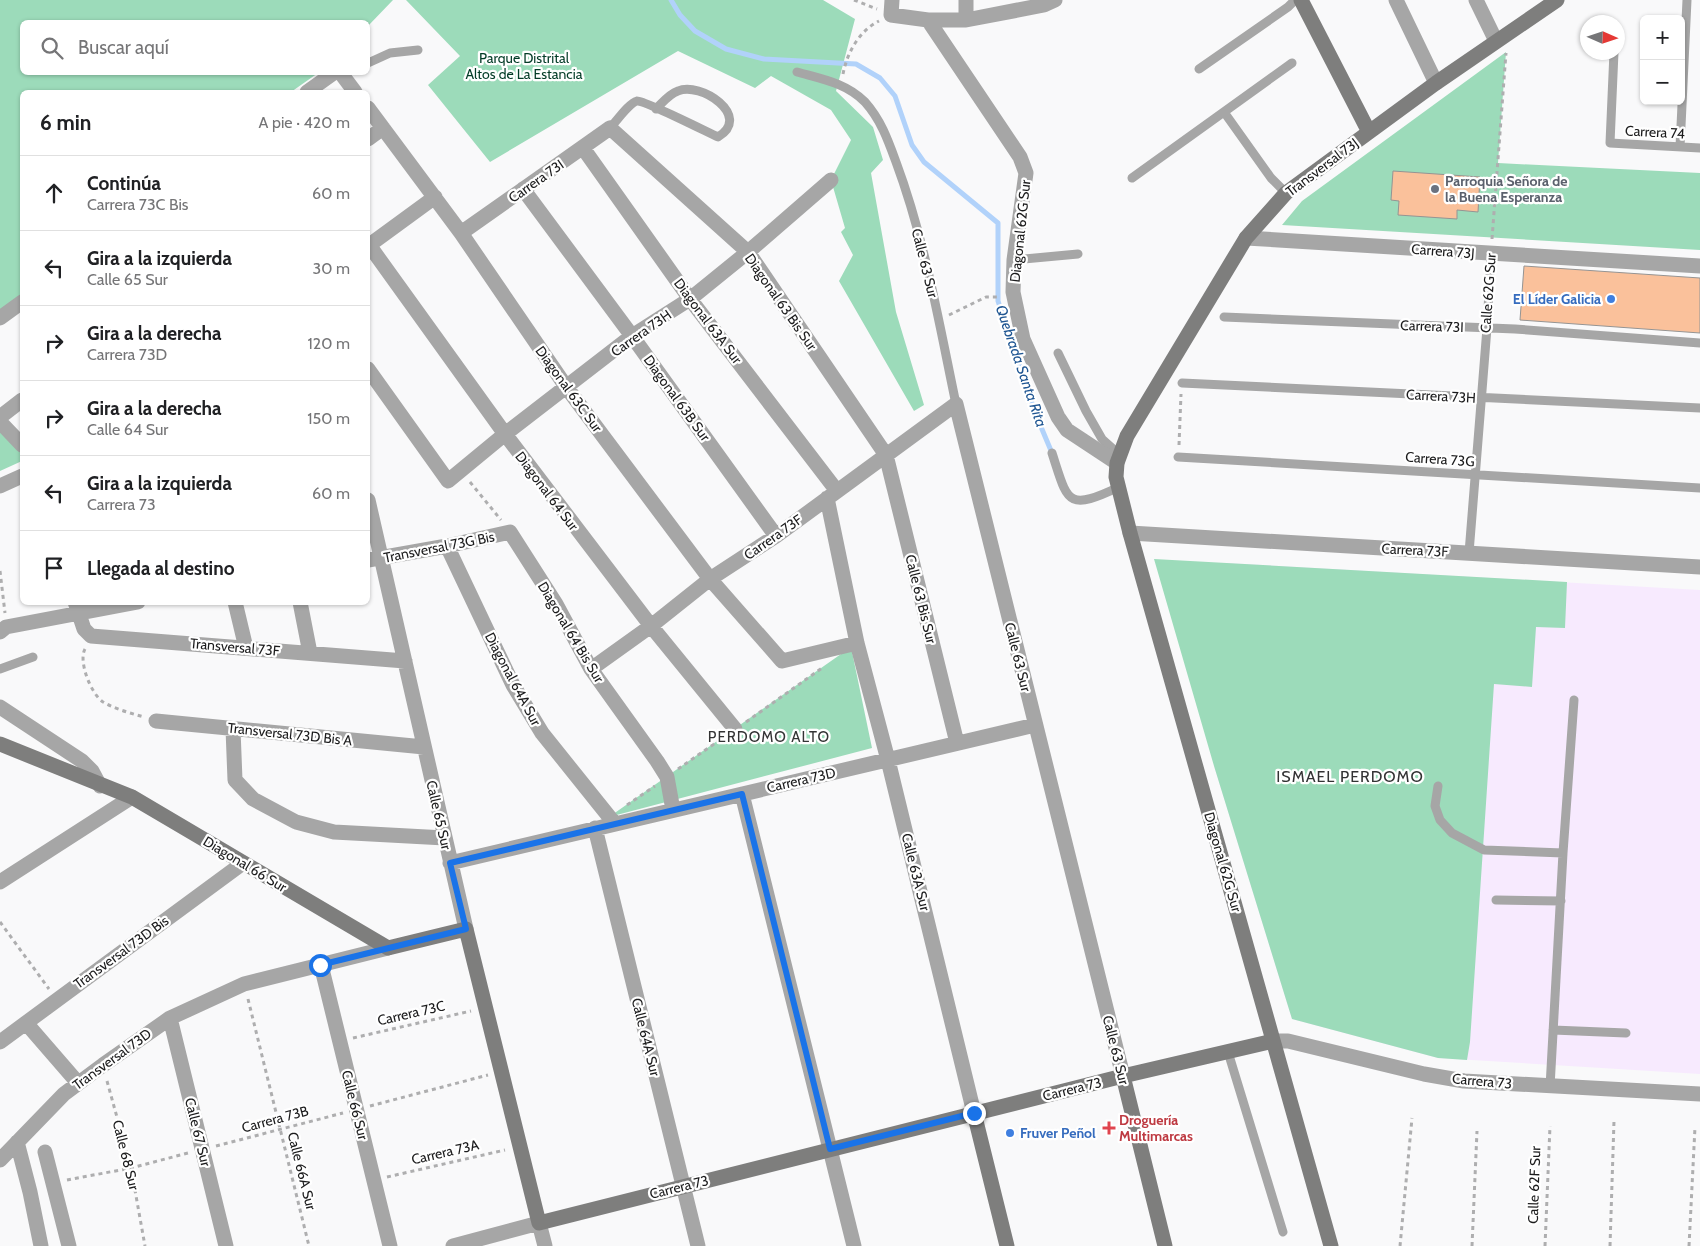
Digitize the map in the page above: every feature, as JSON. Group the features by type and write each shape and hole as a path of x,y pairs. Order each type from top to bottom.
{"street":[{"path":"966,0 966,20"},
{"path":"892,7 928,20 966,20 1007,7 1044,5 1055,0"},
{"path":"1301,0 1369,132"},
{"path":"1396,0 1436,83"},
{"path":"1476,0 1502,37"},
{"name":"Transversal 73J","path":"1118,471 1127,436 1246,238 1286,193 1502,37 1543,5 1557,0"},
{"name":"Diagonal 62G Sur","path":"928,20 1020,157 1026,173 1014,260 1013,292 1023,339 1058,417 1067,430 1118,471 1130,533 1331,1246"},
{"path":"311,90 341,75"},
{"path":"344,75 354,90"},
{"name":"Diagonal 63C Sur","path":"370,111 462,233 567,388 710,579 782,661 858,643"},
{"path":"370,138 383,128"},
{"name":"Carrera 73I","path":"462,233 610,128"},
{"name":"Diagonal 63 Bis Sur","path":"610,128 748,252 886,456"},
{"name":"Diagonal 63A Sur","path":"583,148 832,495"},
{"name":"Carrera 73H","path":"370,372 448,481 462,472 505,434 632,336 690,299 831,180"},
{"name":"Diagonal 63B Sur","path":"523,189 776,536"},
{"path":"370,245 435,198"},
{"name":"Carrera 73J","path":"1246,238 1700,266"},
{"name":"Diagonal 64 Sur","path":"370,249 505,434 651,626 735,729"},
{"path":"0,318 20,303"},
{"path":"0,417 20,402"},
{"name":"Carrera 73F","path":"591,669 651,626 710,579 776,536 956,404"},
{"name":"Calle 63 Sur","path":"956,404 1165,1246"},
{"path":"0,422 20,443"},
{"name":"Calle 63 Bis Sur","path":"886,456 958,744"},
{"path":"0,486 20,477"},
{"name":"Calle 63A Sur","path":"832,495 858,643 1007,1246"},
{"name":"Calle 65 Sur","path":"370,517 375,559 406,661 444,838 545,1246"},
{"name":"Transversal 73G Bis","path":"375,559 448,546 510,532"},
{"name":"Diagonal 64 Bis Sur","path":"510,532 556,604 591,669 652,753 667,777 673,810"},
{"name":"Carrera 73F","path":"1130,533 1700,568"},
{"name":"Diagonal 64A Sur","path":"448,546 514,685 542,733 615,824"},
{"path":"3,629 76,608 107,605"},
{"path":"236,605 246,648"},
{"path":"301,605 310,654"},
{"path":"76,608 84,629 91,636"},
{"name":"Transversal 73F","path":"91,636 406,661"},
{"path":"0,707 82,761 92,771 100,786"},
{"name":"Transversal 73D Bis A","path":"156,721 424,747"},
{"name":"Carrera 73D","path":"450,863 1036,725"},
{"path":"233,729 235,780 253,799 296,822 334,832 444,838"},
{"name":"Diagonal 66 Sur","path":"0,744 100,786 132,797 388,948"},
{"path":"742,794 854,1246"},
{"path":"0,882 132,797"},
{"name":"Calle 64A Sur","path":"595,828 698,1246"},
{"name":"Transversal 73D Bis","path":"0,1042 243,863"},
{"path":"388,948 466,929"},
{"name":"Transversal 73D","path":"0,1160 64,1094 103,1064 170,1018 244,984 388,948"},
{"name":"Calle 66 Sur","path":"320,965 390,1246"},
{"name":"Calle 67 Sur","path":"170,1018 226,1246"},
{"path":"26,1023 78,1083"},
{"name":"Carrera 73","path":"453,1246 974,1113 1273,1041 1288,1041 1444,1078 1550,1087 1700,1094"},
{"path":"17,1142 41,1246"},
{"path":"45,1152 68,1246"}],"lane":[{"path":"1199,68 1288,7 1295,0"},
{"path":"1680,147 1688,0"},
{"path":"370,62 390,52 418,50"},
{"name":"Carrera 74","path":"1614,60 1610,143 1700,148"},
{"path":"1132,178 1292,63"},
{"path":"797,72 841,84"},
{"name":"Calle 63 Sur","path":"841,84 864,102 882,126 908,194 929,274 956,404"},
{"path":"610,128 630,105 636,101 718,137 725,133 729,124 728,112 724,105 697,90 679,90 668,97 656,109"},
{"path":"1224,112 1271,178 1286,193"},
{"path":"1014,260 1078,254"},
{"name":"Calle 62G Sur","path":"1469,553 1491,254"},
{"name":"Carrera 73I","path":"1224,317 1487,328 1700,343"},
{"path":"1052,453 1064,489 1070,498 1078,500 1090,499 1118,471 1058,353"},
{"name":"Carrera 73H","path":"1182,383 1700,408"},
{"name":"Carrera 73G","path":"1178,456 1700,488"},
{"path":"0,669 32,657"},
{"path":"1550,1087 1560,901 1574,700"},
{"path":"1438,786 1435,806 1440,820 1452,834 1484,850 1563,853"},
{"path":"1496,900 1560,901"},
{"path":"1553,1030 1626,1033"},
{"path":"1228,1052 1283,1232"}],"path":[{"path":"854,0 892,7"},
{"path":"841,84 846,59 859,38 892,7"},
{"name":"Calle 62G Sur","path":"1491,254 1502,37"},
{"path":"938,320 986,297"},
{"path":"1178,456 1182,383"},
{"path":"462,472 510,532"},
{"path":"0,571 3,629"},
{"path":"91,636 82,654 85,675 101,701 125,712 156,721"},
{"path":"0,922 57,1000"},
{"name":"Calle 66A Sur","path":"244,984 309,1246"},
{"name":"Carrera 73C","path":"340,1041 486,1008"},
{"name":"Calle 68 Sur","path":"103,1064 130,1168 145,1246"},
{"name":"Carrera 73B","path":"52,1183 130,1168 502,1071"},
{"path":"1400,1246 1412,1118"},
{"path":"1610,1246 1614,1120"},
{"name":"Calle 62F Sur","path":"1546,1246 1550,1126"},
{"path":"1689,1246 1695,1127"},
{"path":"1472,1246 1477,1131"},
{"name":"Carrera 73A","path":"374,1180 521,1147"}],"shaded area":[{"path":"1226,563 1700,590 1700,1074 1438,1058 1292,1019 1214,766"}],"green space":[{"path":"0,0 393,0 370,24 370,20 20,20 20,75 315,75 294,90 20,90 20,297 0,312"},
{"name":"Parque Distrital Altos de La Estancia","path":"406,0 823,0 855,19 836,91 873,127 883,160 871,173 896,312 924,405 914,411 839,281 853,255 841,232 845,228 831,180 851,140 831,110 771,76 755,88 678,51 490,162 428,85 460,56"},
{"path":"1506,52 1498,163 1700,173 1700,250 1282,225 1302,201"},
{"path":"0,429 20,451 20,462 0,471"},
{"path":"1154,559 1567,582 1565,628 1536,627 1532,687 1494,684 1470,1042 1467,1060 1438,1058 1292,1019 1214,766"},
{"path":"851,647 872,748 609,817"}],"building":[{"name":"Parroquia Señora de la Buena Esperanza","path":"1393,171 1480,177 1478,212 1457,210 1457,219 1398,215 1399,201 1391,200"},
{"name":"El Líder Galicia","path":"1524,266 1700,278 1700,333 1520,320"}],"waterway":[{"name":"Quebrada Santa Rita","path":"671,0 680,15 695,31 726,49 764,59 856,64 880,78 895,96 912,145 924,162 998,223 998,301 1036,415 1052,453"}],"place":[{"name":"Parroquia Señora de la Buena Esperanza","path":"1435,189"},
{"name":"El Líder Galicia","path":"1611,299"},
{"name":"Droguería Multimarcas","path":"1109,1128"},
{"name":"Fruver Peñol","path":"1010,1133"}],"district":[{"name":"PERDOMO ALTO","path":"769,737"},
{"name":"ISMAEL PERDOMO","path":"1350,776"}],"route":[{"path":"320,965 466,929 450,863 742,794 830,1149 974,1113"}]}
